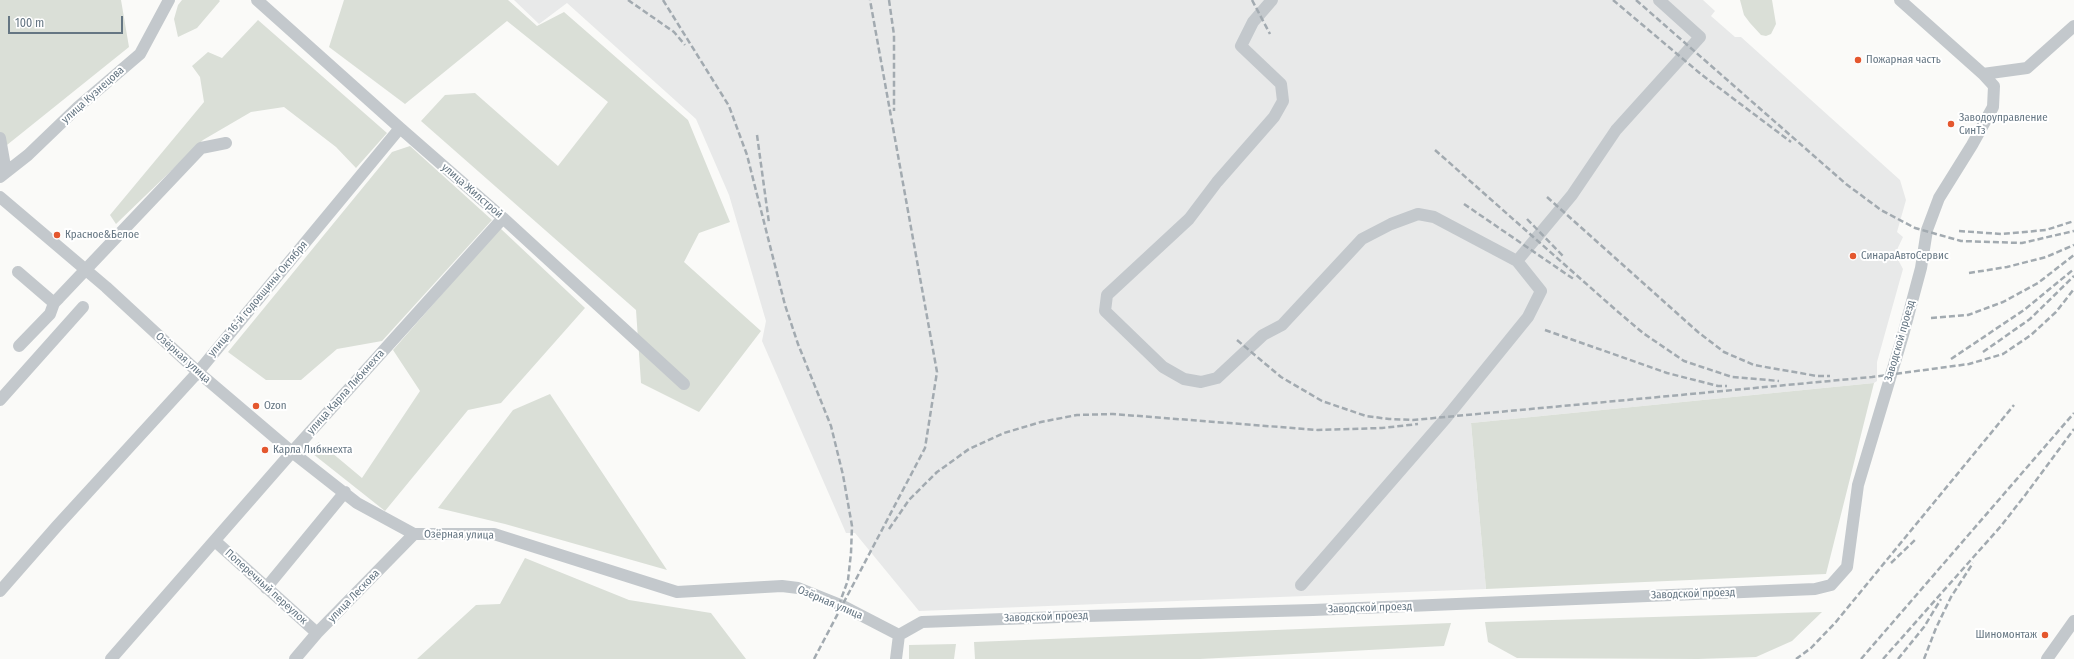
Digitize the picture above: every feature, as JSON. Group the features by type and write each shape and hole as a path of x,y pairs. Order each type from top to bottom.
{"street":[{"name":"улица Кузнецова","path":"3,174 28,156 78,108 140,54 169,0"},
{"name":"улица Жилстрой","path":"258,0 400,128 503,218 684,384"},
{"path":"1272,0 1253,22 1241,46 1281,84 1283,101 1274,117 1218,182 1189,219 1107,295 1105,311 1163,367 1184,379 1201,382 1217,378 1263,335 1282,325 1362,239 1391,224 1418,214 1434,217 1517,261 1541,291 1528,317 1446,418 1301,585"},
{"path":"1517,261 1572,195 1616,130 1700,36 1659,0"},
{"name":"Заводской проезд","path":"899,635 922,622 1329,609 1815,589 1831,585 1847,568 1858,486 1921,268 1927,230 1939,198 1972,145 1993,107 1994,86 1983,74 1900,0"},
{"path":"1983,74 2027,68 2074,26"},
{"name":"улица 16-й годовщины Октября","path":"0,591 57,526 198,372 400,128"},
{"path":"0,138 3,174"},
{"path":"19,346 50,314 54,303 85,269 201,148 226,143"},
{"name":"Озёрная улица","path":"0,197 85,269 198,372 292,452 357,502 414,534 494,534 677,592 782,586 798,588 843,606 899,635"},
{"name":"улица Карла Либкнехта","path":"111,659 292,452 503,218"},
{"path":"18,272 54,303"},
{"path":"0,400 83,307"},
{"path":"266,588 345,492"},
{"name":"улица Лескова","path":"295,659 317,633 414,534"},
{"name":"Поперечный переулок","path":"215,541 317,633"},
{"path":"2047,659 2074,621"},
{"path":"896,659 899,635"}],"shaded area":[{"path":"0,0 121,0 129,47 2,149 0,139"},
{"path":"182,0 220,1 197,28 178,37 174,19 178,5"},
{"path":"344,0 508,0 537,26 564,12 688,120 730,222 699,233 684,262 761,331 699,412 641,383 636,310 421,121 445,95 475,93 558,166 608,102 507,21 405,104 329,47"},
{"path":"514,0 1703,0 1715,11 1711,16 1735,37 1741,37 1900,180 1906,200 1897,232 1903,237 1895,254 1903,269 1877,362 1877,381 1874,383 1471,423 1486,589 919,611 855,533 846,533 762,341 766,321 729,195 696,119 567,3 539,24"},
{"path":"1740,0 1772,0 1776,24 1771,34 1766,36 1761,35 1750,23 1744,15"},
{"path":"258,20 387,133 356,168 336,147 284,107 251,112 203,140 116,224 110,215 204,102 200,77 192,66 208,52 222,58"},
{"path":"410,146 492,220 382,341 337,349 301,380 266,380 228,352 392,152"},
{"path":"500,228 585,308 501,403 468,410 385,511 308,450 319,442 362,478 420,391 393,350"},
{"path":"1874,383 1826,574 1486,589 1471,423"},
{"path":"550,394 667,570 505,524 438,508 513,410"},
{"path":"525,558 629,600 711,613 746,659 417,659 476,605 500,604"},
{"path":"1822,612 1792,641 1756,657 1698,659 1517,658 1488,642 1485,622"},
{"path":"1451,623 1444,646 1200,659 975,659 974,642"},
{"path":"956,644 954,659 909,659 909,645"}],"railway":[{"path":"628,0 674,32 685,45"},
{"path":"663,0 729,106 747,155 785,305 798,344 831,426 843,475 852,526 848,580 840,602"},
{"path":"814,659 925,448 937,372 870,0"},
{"path":"889,0 894,35 894,111"},
{"path":"1252,0 1270,34"},
{"path":"1613,0 1702,75 1791,142"},
{"path":"1636,0 1846,184 1881,210 1915,228 1961,241 2022,243 2074,231"},
{"path":"757,135 769,223"},
{"path":"1435,150 1617,311 1643,333 1684,361 1732,377 1779,381"},
{"path":"1547,197 1698,332 1724,352 1754,365 1817,376 1830,376"},
{"path":"1464,204 1575,280"},
{"path":"1527,219 1563,256"},
{"path":"1959,231 2002,234 2046,230 2074,221"},
{"path":"1969,273 2007,267 2046,257 2074,245"},
{"path":"1931,318 1968,315 2003,302 2038,283 2074,255"},
{"path":"1951,359 2024,310 2074,269"},
{"path":"1983,352 2030,319 2074,276"},
{"path":"1237,340 1281,377 1322,401 1366,416 1413,420 1872,377 1969,364 2003,354 2031,335 2056,312 2074,289"},
{"path":"1545,330 1667,373 1718,386 1727,386"},
{"path":"1796,659 1811,648 1835,623 2014,405"},
{"path":"1861,659 2074,413"},
{"path":"889,529 909,500 937,472 969,449 1004,433 1041,422 1077,415 1113,414 1318,430 1382,428 1418,424"},
{"path":"1883,659 2001,526 2074,429"},
{"path":"1891,563 1916,539"},
{"path":"1924,659 1936,628 1951,597 1973,563"},
{"path":"1898,659 1924,627 1941,599"}],"place":[{"name":"Пожарная часть","path":"1858,60"},
{"name":"Заводоуправление СинТз","path":"1951,124"},
{"name":"Красное&Белое","path":"57,235"},
{"name":"СинараАвтоСервис","path":"1853,256"},
{"name":"Ozon","path":"256,406"},
{"name":"Карла Либкнехта","path":"265,450"},
{"name":"Шиномонтаж","path":"2045,635"}]}
